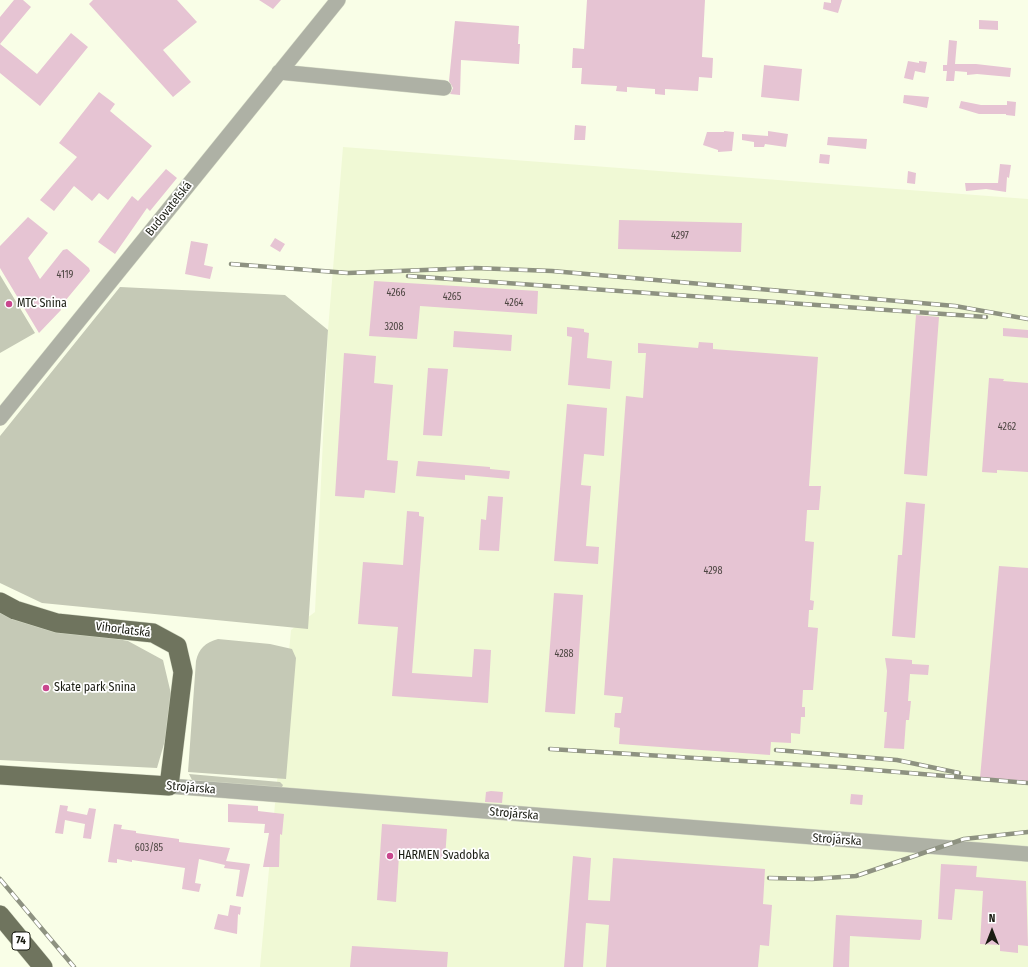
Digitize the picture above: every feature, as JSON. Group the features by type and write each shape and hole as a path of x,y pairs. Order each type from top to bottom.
{"main road":[{"name":"Vihorlatská","path":"0,602 15,610 57,623 153,633 177,646 183,672 169,786"},
{"name":"Strojárska","path":"0,775 169,786"},
{"name":"74","path":"0,915 43,967"}],"street":[{"name":"Budovateľská","path":"0,418 338,0"},
{"path":"279,72 444,88"},
{"name":"Strojárska","path":"169,786 1028,854"}],"shaded area":[{"path":"343,147 1028,199 1028,967 260,967 291,630 315,612 328,330"},
{"name":"MTC Snina","path":"0,275 35,333 0,353"},
{"path":"120,287 285,295 328,330 308,629 42,603 0,583 0,436"},
{"path":"0,610 85,633 128,641 163,660 172,698 166,737 157,768 0,760"},
{"path":"218,639 270,644 292,649 296,658 286,779 188,772 196,661 203,647"},
{"path":"189,774 280,782 283,785 281,789 192,780"}],"building":[{"path":"14,0 23,0 31,7 0,44 0,17"},
{"path":"93,0 177,0 197,22 163,50 191,82 173,97 89,4"},
{"path":"259,0 281,0 273,9"},
{"path":"587,0 705,0 702,57 713,58 712,78 699,77 698,91 665,89 665,95 655,94 655,89 627,87 627,92 616,91 617,86 581,84 582,68 572,68 573,48 584,49"},
{"path":"831,0 842,0 838,13 823,9 824,2 831,3"},
{"path":"979,20 998,21 998,30 979,29"},
{"path":"455,21 519,26 519,64 461,60 460,95 450,94 453,88 449,81"},
{"path":"71,33 88,47 40,106 0,73 0,44 37,74"},
{"path":"949,40 957,41 955,64 976,64 1011,68 1010,77 977,74 967,75 967,72 955,71 954,81 946,81 947,71 943,71 943,65 947,65"},
{"path":"908,61 919,63 919,61 927,62 925,73 915,71 913,80 904,78"},
{"path":"764,65 802,69 799,101 761,97"},
{"path":"99,92 115,104 110,111 152,146 108,200 99,193 92,201 74,186 54,211 40,200 77,157 59,143"},
{"path":"904,95 929,97 927,108 903,103"},
{"path":"961,101 981,105 1007,105 1007,101 1016,102 1015,116 1006,114 979,114 959,108"},
{"path":"575,125 586,126 585,140 574,140"},
{"path":"768,131 788,134 786,147 765,144 764,147 754,147 754,142 742,140 742,134 768,136"},
{"path":"707,132 734,132 732,151 718,152 718,150 703,145"},
{"path":"828,137 867,139 866,149 827,145"},
{"path":"820,154 830,155 829,164 819,163"},
{"path":"1000,164 1011,165 1009,178 1007,177 1006,192 986,189 966,191 965,183 998,183"},
{"path":"166,169 177,178 150,211 147,208 115,254 98,242 132,196 138,201"},
{"path":"908,171 916,173 915,184 907,183"},
{"path":"28,217 48,233 28,258 40,279 63,250 67,249 89,268 90,271 60,307 61,310 39,333 0,268 0,246"},
{"path":"619,220 742,223 741,252 618,249"},
{"path":"275,238 285,244 280,252 270,246"},
{"path":"191,241 208,244 204,265 213,267 210,279 185,274"},
{"path":"374,281 538,291 537,314 420,306 417,339 369,336"},
{"path":"916,315 939,317 927,476 904,474"},
{"path":"567,327 584,329 584,332 589,333 587,358 612,361 610,389 568,385 572,337 567,336"},
{"path":"1003,328 1028,330 1028,338 1003,336"},
{"path":"454,331 512,335 511,351 453,347"},
{"path":"699,342 713,343 713,349 818,357 809,486 821,486 819,510 807,510 805,541 814,542 810,600 814,601 813,610 809,610 808,627 818,628 813,690 803,690 802,707 805,707 805,717 801,717 800,734 791,733 791,743 771,742 770,755 619,744 620,728 614,727 615,713 621,713 623,697 604,695 626,396 643,398 646,353 638,353 638,343 698,348"},
{"path":"344,353 376,356 374,383 393,385 387,460 398,461 395,493 365,490 364,498 335,496"},
{"path":"428,368 448,369 442,436 423,435"},
{"path":"989,378 1028,383 1028,472 997,470 997,473 982,472"},
{"path":"567,404 607,408 604,456 584,454 581,485 591,486 586,546 599,547 598,564 554,561"},
{"path":"418,461 490,467 490,469 510,471 509,479 465,475 465,480 416,476"},
{"path":"488,496 503,497 499,551 479,550 481,519 486,520"},
{"path":"906,502 925,504 915,638 892,636 898,555 902,555"},
{"path":"407,511 419,512 419,516 424,517 412,673 472,677 474,649 491,650 488,703 392,696 398,627 358,624 363,562 403,565"},
{"path":"999,566 1028,568 1028,781 980,778"},
{"path":"554,593 583,595 575,714 545,712"},
{"path":"885,658 912,660 912,664 929,665 928,675 910,674 908,701 911,701 909,720 906,720 904,749 884,748 887,712 884,712 887,671"},
{"path":"486,792 503,792 502,803 485,802"},
{"path":"851,794 863,795 862,805 850,804"},
{"path":"228,804 258,806 258,811 284,814 282,835 280,834 279,867 263,867 269,833 264,833 265,824 228,822"},
{"path":"60,805 68,806 67,811 87,815 89,808 96,809 91,839 83,838 85,824 65,820 63,834 55,833"},
{"path":"114,824 122,825 121,829 136,831 136,833 179,839 179,842 230,848 226,861 250,864 243,897 236,896 240,870 224,868 225,865 199,859 195,883 201,884 199,892 182,889 185,868 132,860 132,862 117,859 117,863 108,862"},
{"path":"382,824 447,829 445,859 399,856 396,902 377,900"},
{"path":"573,856 591,858 588,900 610,901 613,858 765,869 763,904 772,905 769,946 760,945 758,967 606,967 609,925 586,923 583,967 564,967"},
{"path":"941,864 977,866 976,877 1026,881 1028,946 1018,945 1018,953 1000,951 1000,945 980,944 983,891 955,889 952,920 938,919"},
{"path":"230,905 241,907 240,915 238,914 237,934 214,929 218,914 228,916"},
{"path":"836,915 922,920 921,937 920,940 850,936 849,967 833,967"},
{"path":"352,946 448,952 447,967 350,967"}],"railway":[{"path":"231,264 348,273 475,268 552,271 955,306 1028,319"},
{"path":"408,276 986,317"},
{"path":"550,749 839,767 1028,783"},
{"path":"776,750 897,760 959,773"},
{"path":"769,878 812,879 856,876 964,839 1028,832"},
{"path":"0,879 74,967"}],"place":[{"name":"MTC Snina","path":"9,304"},
{"name":"Skate park Snina","path":"46,688"},
{"name":"HARMEN Svadobka","path":"390,856"}]}
